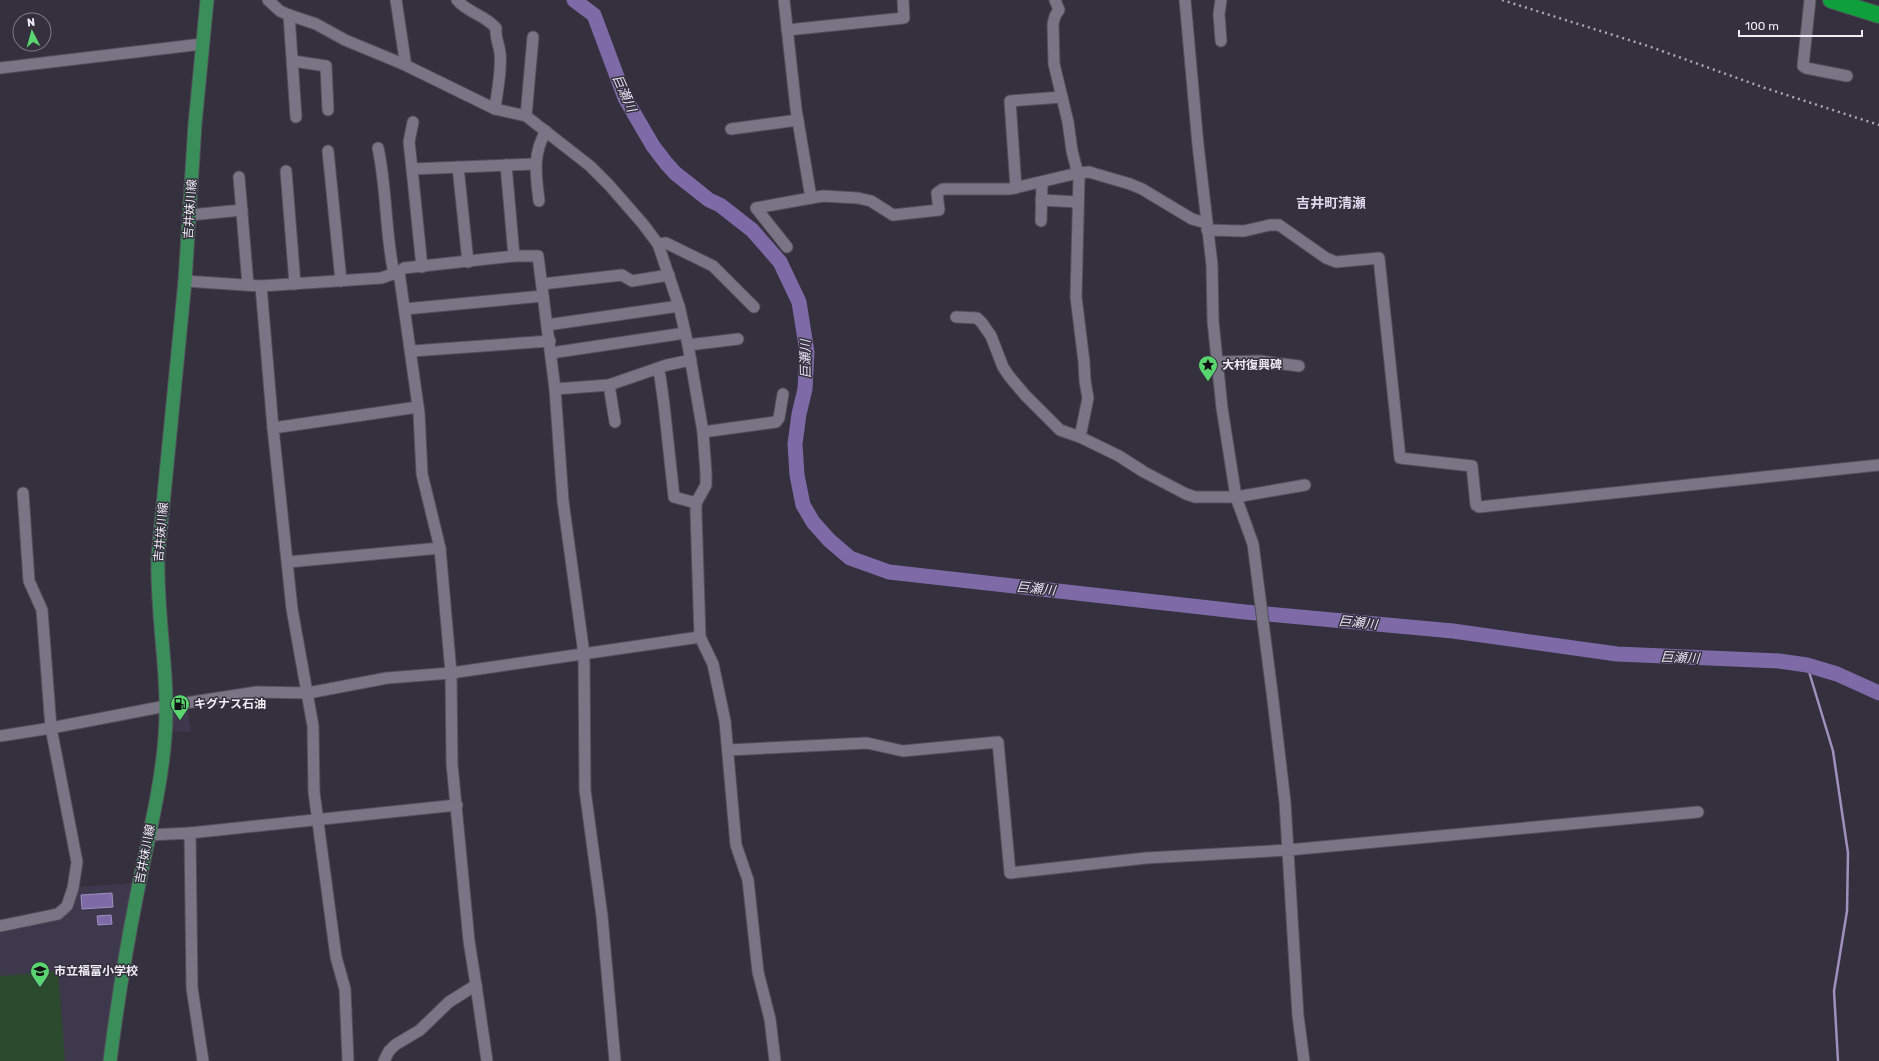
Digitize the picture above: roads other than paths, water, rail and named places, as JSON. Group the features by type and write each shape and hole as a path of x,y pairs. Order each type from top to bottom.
{"highway":[{"path":"1831,0 1879,15"}],"main road":[{"name":"吉井妹川線","path":"110,1061 136,903 160,777 165,736 166,706 157,584 158,556 185,281 202,44 207,0"}],"street":[{"path":"268,0 289,15 316,24 345,40 403,64 495,108 526,116 590,166 610,185 658,244 679,306 691,360 703,432 706,485 696,503 700,637 712,664 718,684 725,721 736,845 748,880 758,972 770,1019 775,1061"},
{"path":"396,0 405,60 403,64"},
{"path":"457,0 469,10 488,20 496,28 495,38 500,52 500,66 495,108"},
{"path":"784,0 798,120 811,198"},
{"path":"787,30 904,18 903,0"},
{"path":"1055,0 1059,10 1055,16 1054,24 1054,64 1068,122 1072,151 1081,172 1078,202 1076,296 1088,398 1080,437"},
{"path":"1185,0 1212,266 1213,321 1222,408 1236,497 1253,544 1273,700 1288,850 1297,1008 1304,1061"},
{"path":"1221,0 1219,14 1221,42"},
{"path":"1810,0 1803,66 1806,68 1847,76"},
{"path":"289,15 296,117"},
{"path":"526,116 533,37"},
{"path":"0,68 202,44"},
{"path":"293,61 326,66 328,110"},
{"path":"1016,188 1010,101 1062,97"},
{"path":"732,129 798,120"},
{"path":"412,122 409,142 422,267"},
{"path":"539,201 535,164 540,140 546,131"},
{"path":"378,148 382,164 388,246 397,273 412,351 418,407 422,474 440,548 451,673 451,750 468,941 487,1061"},
{"path":"328,151 342,281"},
{"path":"412,169 535,164"},
{"path":"506,165 514,256"},
{"path":"458,167 468,262"},
{"path":"286,171 295,284"},
{"path":"787,247 756,208 823,196 858,198 871,201 893,215 939,210 937,193 944,189 1016,188 1081,172 1142,189 1207,227 1244,231 1270,224 1278,225 1326,258 1336,262 1379,258 1400,458 1472,466 1476,505 1479,507 1879,464"},
{"path":"239,177 248,285"},
{"path":"1040,221 1042,182"},
{"path":"1041,200 1078,202"},
{"path":"190,215 242,210"},
{"path":"658,244 666,243 713,266 754,307"},
{"path":"185,281 261,286 342,281 381,278 397,273 404,268 514,256 538,256 555,389 563,501 584,654 585,790 602,916 615,1061"},
{"path":"542,284 622,275 632,281 669,275"},
{"path":"261,286 273,428 292,609 313,726 314,792 336,957 345,989 348,1061"},
{"path":"405,309 543,296"},
{"path":"547,325 679,306"},
{"path":"956,317 977,318 982,323 992,336 1003,367 1025,395 1060,430 1080,437 1119,456 1144,472 1186,494 1195,497 1236,497 1305,485"},
{"path":"551,353 685,333"},
{"path":"688,345 738,340"},
{"path":"412,351 550,342"},
{"path":"555,389 609,385 657,369 691,360"},
{"path":"1217,362 1260,361 1299,366"},
{"path":"657,369 660,376 663,398 674,497 696,503"},
{"path":"609,385 615,422"},
{"path":"703,432 776,422 779,418 782,394"},
{"path":"273,428 418,407"},
{"path":"0,926 58,914 67,906 73,888 77,862 51,728 42,610 29,581 23,493"},
{"path":"288,562 440,548"},
{"path":"0,736 166,706 257,692 308,693 387,678 451,673 700,637"},
{"path":"728,750 867,743 903,751 998,742 1010,874 1152,858 1288,850 1698,812"},
{"path":"149,835 190,833 457,805"},
{"path":"190,833 192,988 203,1061"},
{"path":"384,1061 389,1051 396,1045 420,1030 449,1002 476,985"}],"waterway":[{"name":"巨瀬川","path":"574,0 594,15 625,98 653,146 666,163 675,173 709,200 720,205 752,230 780,262 799,302 807,352 805,389 799,414 795,444 797,475 803,505 813,522 829,540 850,558 889,572 1245,612 1453,631 1617,654 1779,661 1807,665 1837,674 1879,693"},
{"path":"1807,665 1833,751 1848,853 1847,911 1834,991 1838,1061"}],"railway":[{"path":"1502,0 1648,46 1765,88 1879,125"}],"place":[{"name":"大村復興碑","path":"1208,382"},
{"name":"キグナス石油","path":"180,721"},
{"name":"市立福富小学校","path":"40,988"}],"district":[{"name":"吉井町清瀬","path":"1331,203"}]}
